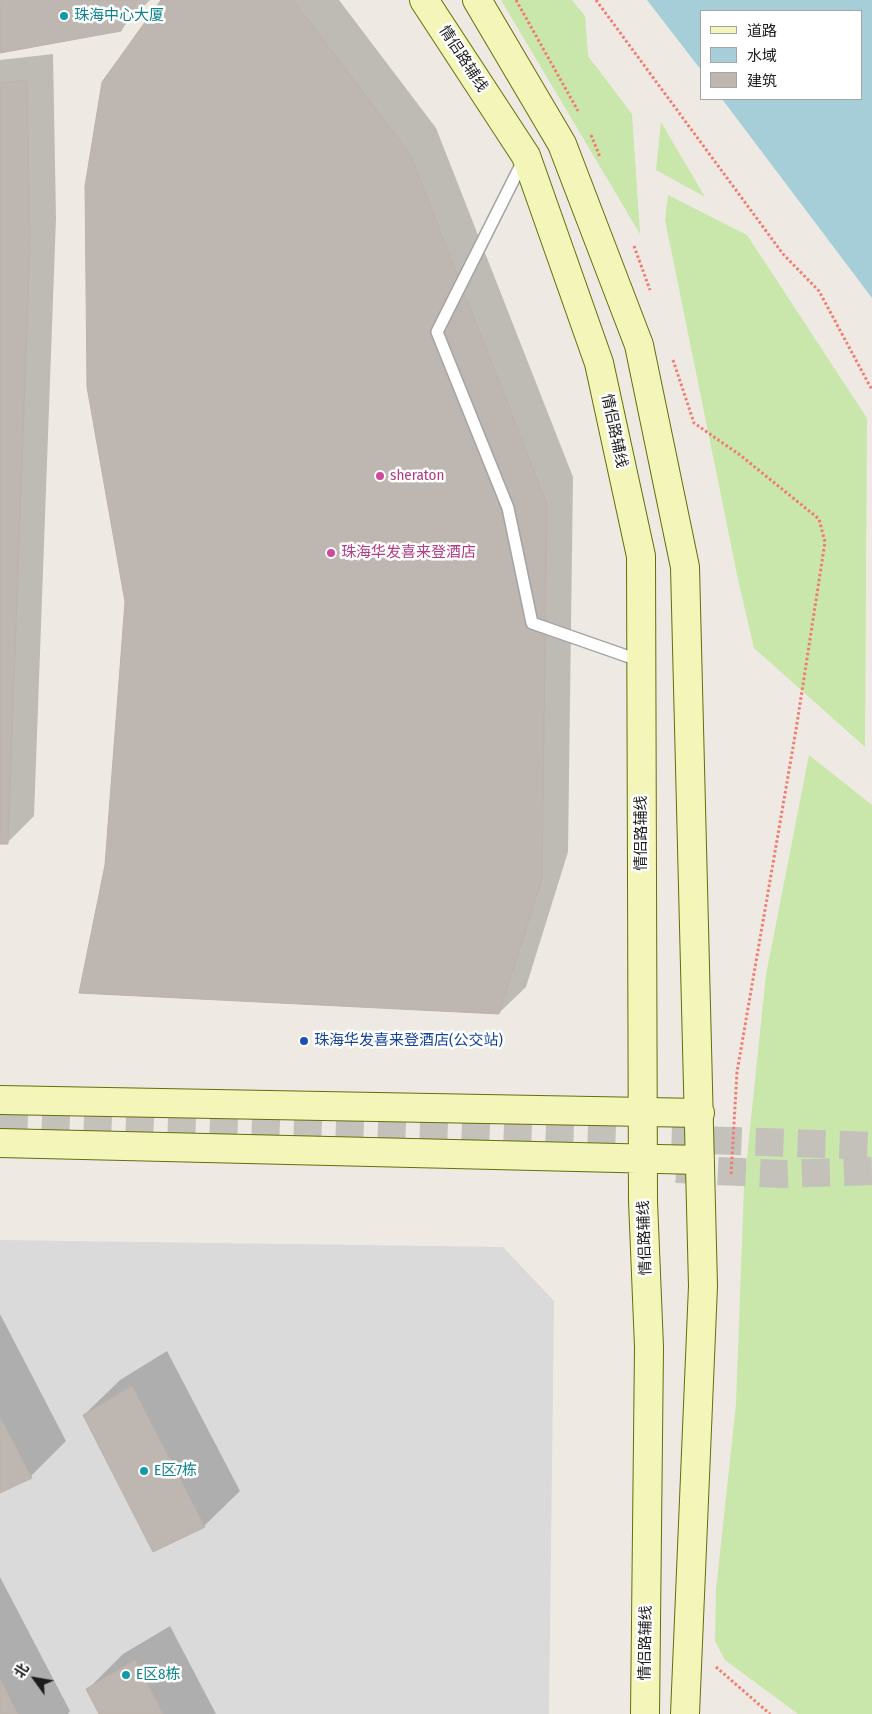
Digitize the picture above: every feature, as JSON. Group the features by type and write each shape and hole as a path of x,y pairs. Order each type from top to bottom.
{"main road":[{"name":"情侣路辅线","path":"424,0 526,156 600,363 641,556 643,1158 649,1347 645,1714"},
{"path":"477,0 562,144 639,345 686,567 703,1286 685,1714"},
{"path":"0,1100 643,1110 700,1113"},
{"path":"0,1143 700,1160"}],"lane":[{"path":"526,156 437,332 508,508 532,623 642,661"}],"path":[{"path":"596,0 783,254 819,291 872,390"}],"shaded area":[{"path":"0,1240 503,1247 554,1301 549,1714 0,1714"}],"green space":[{"path":"501,0 572,0 585,16 588,56 632,114 640,234"},
{"path":"661,122 705,197 656,170"},
{"path":"668,195 747,235 867,418 865,747 754,648 739,584 665,220"},
{"path":"809,755 872,805 872,1714 798,1714 725,1660 715,1641 716,1590 736,1404 744,1186 766,975"}],"water":[{"path":"647,0 872,0 872,298 723,100 862,100 862,10 700,10 700,69"}],"building":[{"name":"珠海中心大厦","path":"0,0 137,0 121,31 0,53"},
{"name":"珠海华发喜来登酒店","path":"161,0 293,0 410,154 547,504 542,879 499,1014 79,993 105,865 125,602 87,387 85,186 102,82"},
{"path":"27,80 30,245 8,844 0,844 0,83"},
{"name":"E区7栋","path":"132,1386 205,1527 153,1552 83,1415"},
{"path":"0,1417 32,1478 0,1493"},
{"name":"E区8栋","path":"135,1660 163,1714 99,1714 86,1689"},
{"path":"0,1679 18,1714 0,1714"}],"tunnel":[{"path":"0,1115 872,1146"},
{"path":"676,1169 782,1174 872,1171"}],"place":[{"name":"珠海中心大厦","path":"64,16"},
{"name":"sheraton","path":"380,476"},
{"name":"珠海华发喜来登酒店","path":"331,553"},
{"name":"珠海华发喜来登酒店(公交站)","path":"304,1041"},
{"name":"E区7栋","path":"144,1471"},
{"name":"E区8栋","path":"126,1675"}]}
